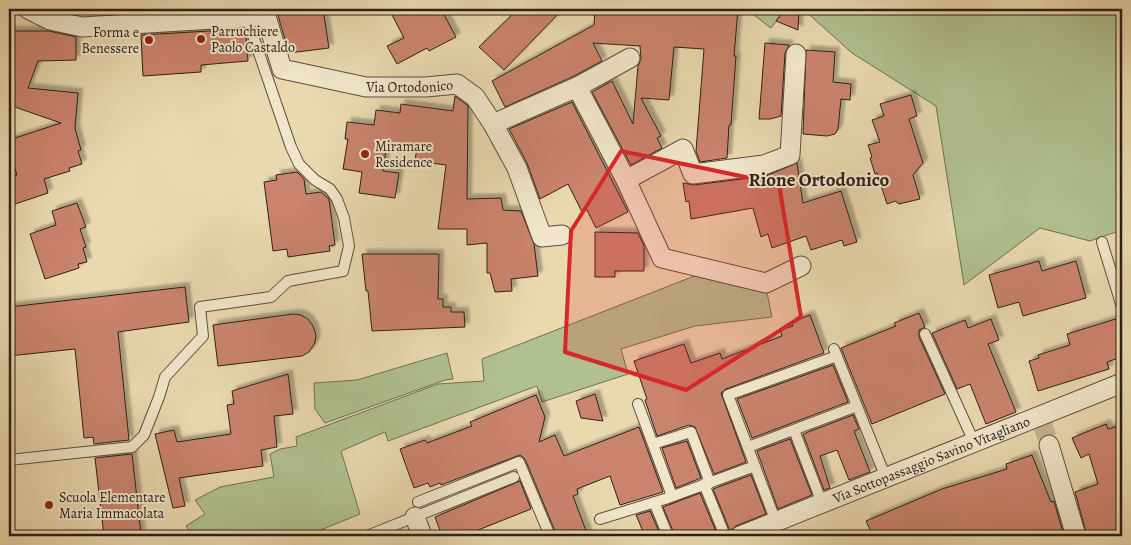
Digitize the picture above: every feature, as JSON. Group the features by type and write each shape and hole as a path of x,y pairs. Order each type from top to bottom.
{"street":[{"path":"28,9 50,20 82,26 113,17 247,18 266,12"},
{"name":"Via Ortodonico","path":"266,12 282,69 366,87 426,87 457,84 475,97 493,124 516,168 542,237 562,235"},
{"path":"626,180 683,149 693,174 764,165 790,155 796,54"},
{"path":"493,124 577,87 630,58"},
{"path":"577,87 626,180 662,258 766,283 801,266"},
{"name":"Via Sottopassaggio Savino Vitagliano","path":"740,536 1122,383"},
{"path":"1049,445 1076,536"},
{"path":"416,509 422,536"}],"lane":[{"path":"9,460 132,447 144,435 165,377 203,336 200,307 271,297 288,281 343,271 349,246 344,218 330,189 315,180 299,164 288,138 247,18"},
{"path":"1102,242 1122,307"},
{"path":"925,334 974,442"},
{"path":"776,522 728,395 835,353 886,478"},
{"path":"638,404 672,496"},
{"path":"748,447 857,406"},
{"path":"794,430 822,503"},
{"path":"653,444 691,432 725,536"},
{"path":"367,536 416,509 519,462 550,536"},
{"path":"600,519 672,496 755,466"},
{"path":"416,509 514,477"},
{"path":"654,502 668,536"}],"highlighted area":[{"path":"621,151 779,184 801,317 686,390 565,352 571,231"}],"green space":[{"path":"746,9 785,9 771,28"},
{"path":"803,9 1122,9 1122,230 1090,241 1040,228 964,285 936,106 852,53"},
{"path":"697,275 766,288 772,317 695,326 621,349 628,374 542,402 537,386 388,441 385,432 341,451 360,514 306,536 181,536 189,530 186,526 205,514 195,500 220,487 274,477 270,454 280,449 297,446 296,437 438,384 484,381 482,359"},
{"path":"447,353 453,379 445,380 325,423 315,409 314,383 357,380"}],"building":[{"path":"139,9 185,9 185,10 139,12"},
{"path":"276,9 323,9 329,48 289,53"},
{"path":"389,9 441,9 456,37 429,51 427,48 397,64 387,46 404,38"},
{"path":"518,9 563,9 504,70 479,47"},
{"path":"595,9 738,9 731,125 729,125 727,158 700,162 696,151 704,49 674,47 669,100 641,98 661,136 657,138 662,148 631,165 592,92 612,81 633,124 638,66 641,59 640,46 593,43 602,61 572,77 505,107 492,81 594,25"},
{"path":"785,9 799,9 798,30 776,21"},
{"path":"243,29 246,36 248,61 201,65 201,72 143,76 141,35"},
{"path":"9,31 49,31 76,37 76,60 38,61 28,88 78,93 75,128 81,150 78,151 82,164 69,168 70,171 44,179 48,193 9,206 9,177 17,175 9,149 9,140 61,123 9,105"},
{"path":"765,43 789,45 785,53 781,116 759,119"},
{"path":"806,50 835,52 833,82 851,84 850,100 841,99 838,129 835,134 827,136 803,134"},
{"path":"911,95 917,116 909,119 923,163 913,175 920,199 899,204 895,201 887,204 870,158 872,157 868,145 880,142 872,120 884,116 880,104"},
{"path":"455,96 468,106 467,199 501,198 503,210 521,211 534,244 538,276 511,279 512,291 495,292 490,273 487,273 487,243 467,245 467,229 438,229 446,165 415,161 417,147 387,143 383,171 399,173 395,198 359,193 362,172 343,169 348,139 345,139 347,122 374,125 376,110 400,113 401,104 453,111"},
{"path":"572,102 628,212 596,228 587,210 582,212 568,184 540,199 527,163 509,129"},
{"path":"797,163 803,203 841,191 857,242 844,246 842,240 811,250 806,236 772,248 768,234 761,237 753,208 691,219 689,201 686,202 683,183 694,185 766,176"},
{"path":"297,172 304,179 306,194 321,192 329,199 335,245 329,246 330,251 288,257 287,249 273,251 264,182 277,180 276,175"},
{"path":"77,203 86,227 80,229 86,247 83,248 87,262 78,264 79,268 45,279 30,234 56,225 52,211"},
{"path":"595,232 638,233 644,246 644,271 615,271 615,277 595,277"},
{"path":"362,254 439,254 438,299 443,299 443,307 451,307 451,312 464,312 465,327 372,331"},
{"path":"1039,261 1042,271 1076,261 1086,298 1023,316 1019,302 998,308 989,275"},
{"path":"185,287 189,322 118,332 129,440 94,444 93,437 84,438 75,349 9,356 9,307"},
{"path":"919,313 925,327 919,330 919,337 945,394 872,424 841,348 896,326 894,323"},
{"path":"293,314 301,315 308,319 313,326 316,335 315,343 309,352 302,356 218,366 213,325"},
{"path":"810,315 824,353 726,389 721,393 746,462 714,474 695,427 689,425 657,436 634,361 684,344 691,363 720,353 722,359 782,336 780,330 793,326 791,322"},
{"path":"1122,317 1122,338 1116,338 1122,357 1107,362 1109,369 1038,391 1029,361 1039,358 1038,355 1070,345 1067,334"},
{"path":"991,319 999,340 988,344 1016,412 986,424 970,384 957,389 932,333 965,320 968,328"},
{"path":"833,365 848,402 752,438 737,399"},
{"path":"288,374 293,414 274,416 277,447 261,450 263,466 179,478 185,506 173,508 155,434 174,430 177,442 231,434 227,405 234,404 232,391"},
{"path":"595,394 603,421 581,418 576,401"},
{"path":"536,395 545,417 539,442 555,435 564,456 639,427 663,492 620,505 610,476 577,489 578,494 573,496 588,536 557,536 525,459 520,455 441,485 440,483 430,487 428,483 414,488 400,449 425,440 427,443 472,426 470,422"},
{"path":"853,415 859,429 854,431 870,472 849,480 837,450 820,456 830,488 824,490 803,434"},
{"path":"1106,424 1108,429 1122,425 1122,536 1087,536 1075,492 1098,484 1089,454 1081,458 1072,438"},
{"path":"790,439 812,495 778,509 757,451"},
{"path":"687,441 701,478 676,488 662,448"},
{"path":"132,454 141,534 104,536 95,458"},
{"path":"1032,455 1051,502 1054,501 1064,536 873,536 866,521 942,489 1007,469 1006,464"},
{"path":"751,475 766,514 736,526 730,531 713,489"},
{"path":"520,481 531,509 463,536 442,536 435,517"},
{"path":"700,493 718,536 675,536 663,507"},
{"path":"650,511 661,536 645,536 636,515"}],"tunnel":[{"path":"1041,419 1049,445"}],"place":[{"name":"Parruchiere Paolo Castaldo","path":"201,39"},
{"name":"Forma e Benessere","path":"149,40"},
{"name":"Miramare Residence","path":"365,154"},
{"name":"Scuola Elementare Maria Immacolata","path":"49,505"}],"district":[{"name":"Rione Ortodonico","path":"819,180"}]}
